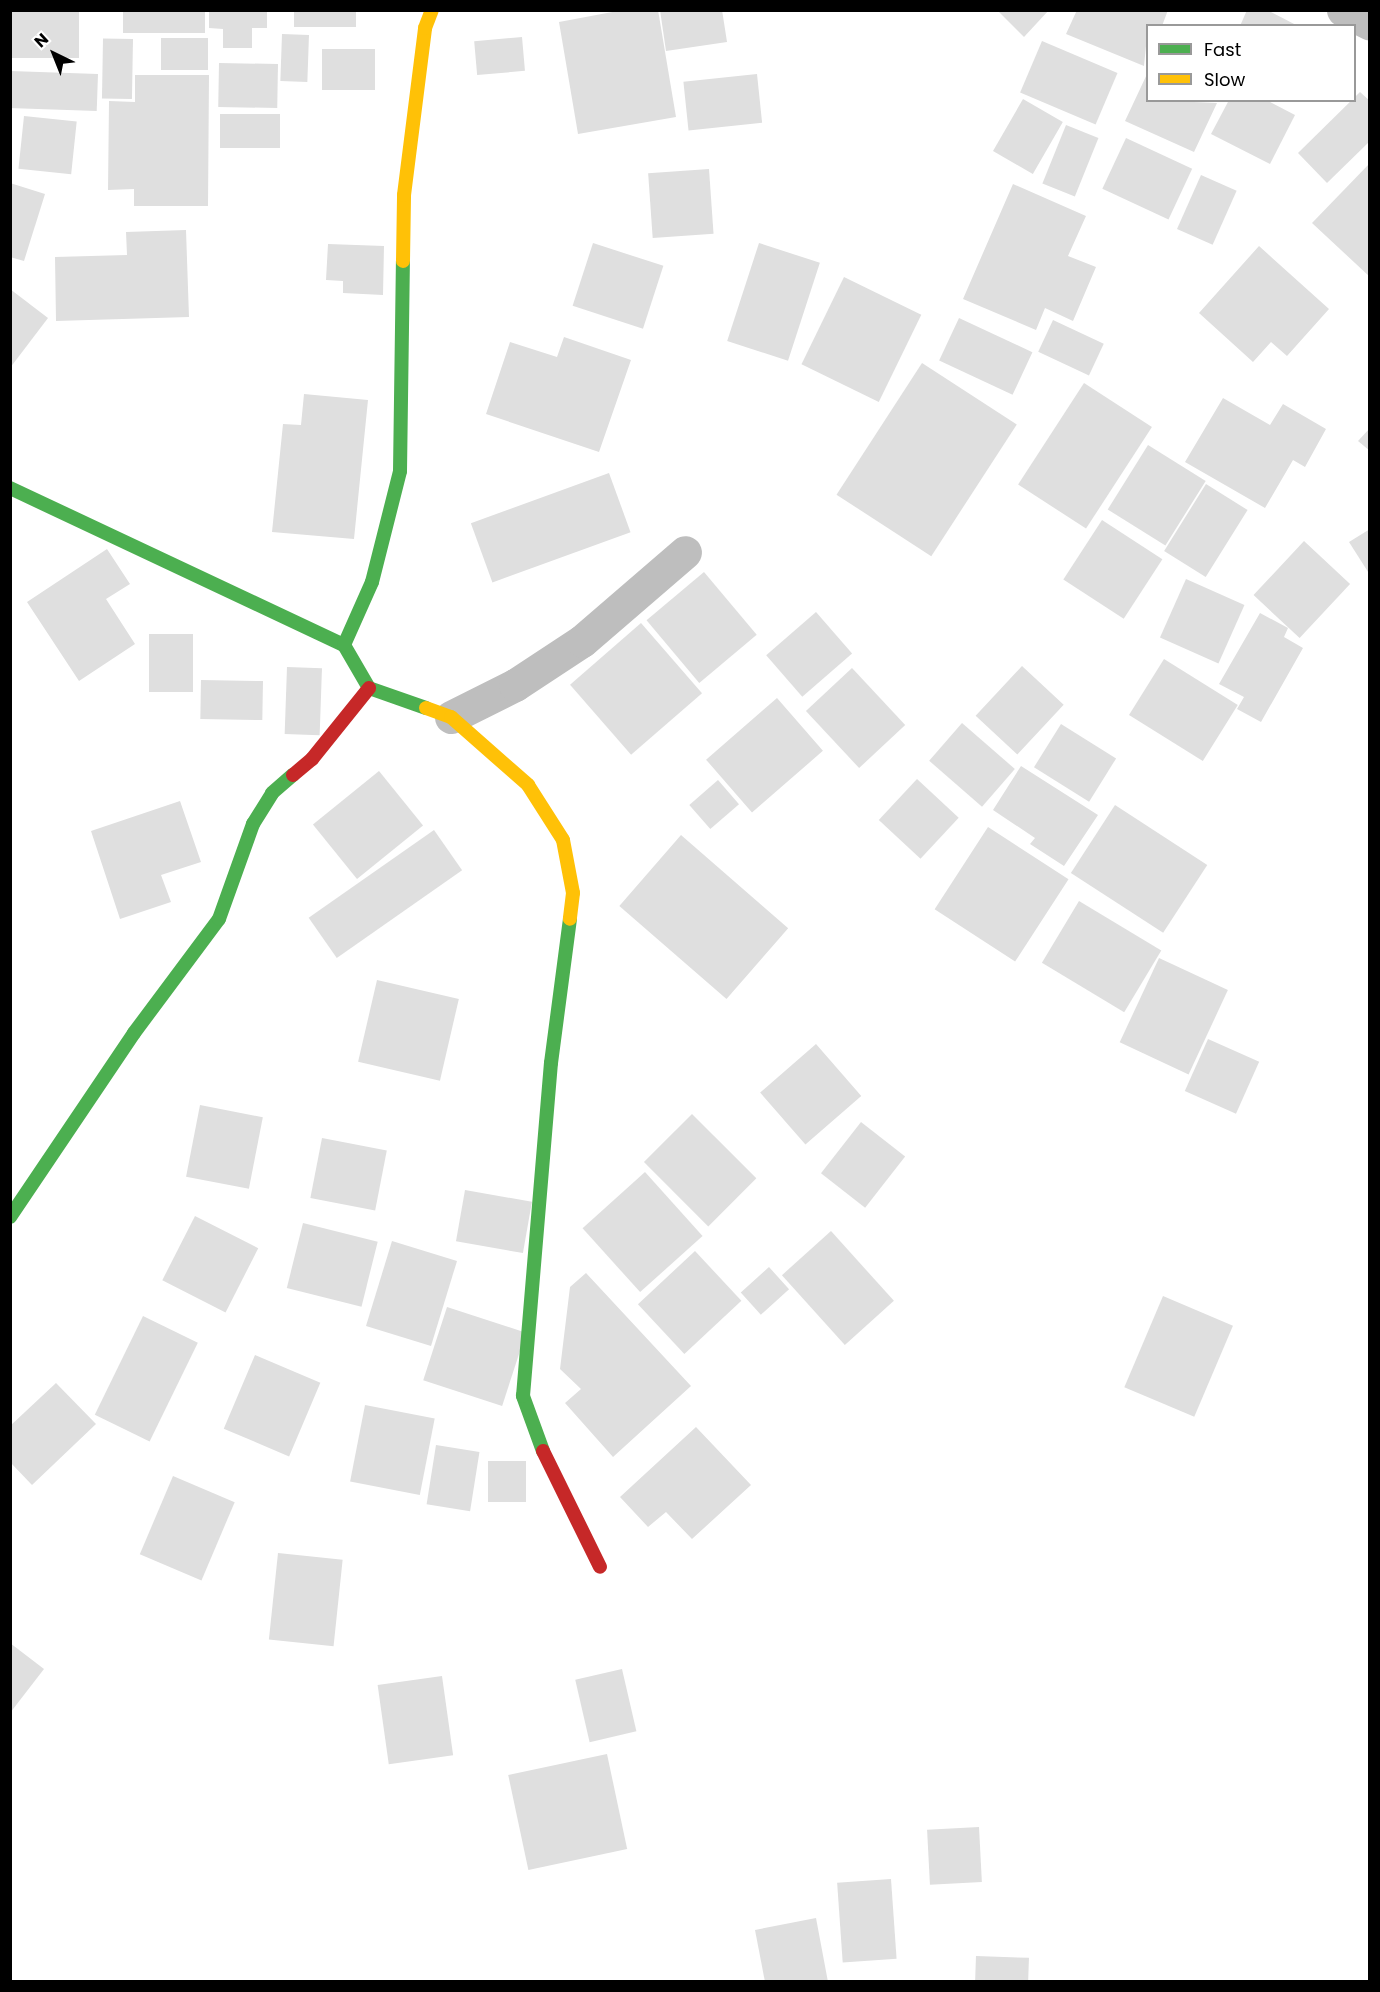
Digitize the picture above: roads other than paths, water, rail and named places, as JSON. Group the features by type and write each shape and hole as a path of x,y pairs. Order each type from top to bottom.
{"street":[{"path":"344,645 372,582 400,471 404,195 425,28 432,10"},
{"path":"1343,10 1370,24"},
{"path":"10,488 344,645 369,688 451,717 528,785 563,840 573,893 551,1063 523,1396 541,1447 600,1567"},
{"path":"451,717 516,685 582,641 686,552"},
{"path":"10,1217 134,1033 219,919 253,825 272,793 312,759 369,688"}]}
